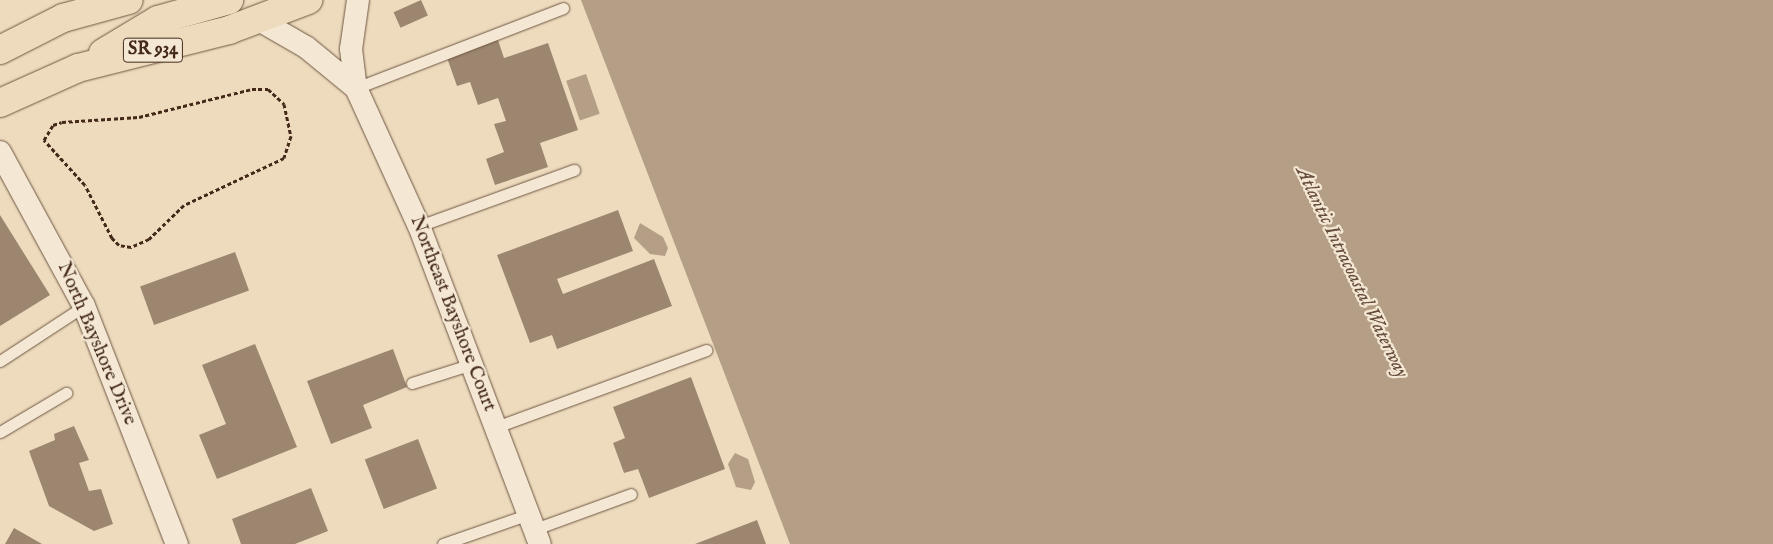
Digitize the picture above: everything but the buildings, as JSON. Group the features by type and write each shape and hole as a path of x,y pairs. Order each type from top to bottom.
{"main road":[{"path":"0,50 63,18 129,0"},
{"path":"78,68 158,20 229,0"},
{"name":"SR 934","path":"0,103 78,68 259,20 308,0"}],"street":[{"name":"Northeast Bayshore Court","path":"358,0 351,48 356,88 419,226 534,529"},
{"name":"Northeast Bayshore Court","path":"259,20 306,47 356,88"},
{"name":"North Bayshore Drive","path":"0,152 84,306 177,544"}],"lane":[{"path":"356,88 564,8"},
{"path":"419,226 574,170"},
{"path":"0,361 84,306"},
{"path":"496,427 706,350"},
{"path":"412,383 472,364"},
{"path":"0,432 66,393"},
{"path":"443,544 534,529 631,494"}],"path":[{"path":"252,89 268,89 284,104 291,136 284,158 184,205 149,239 131,247 119,245 112,238 85,185 44,140 47,131 62,122 139,117 252,89"}],"water":[{"name":"Atlantic Intracoastal Waterway","path":"581,0 1773,0 1773,544 790,544"},
{"path":"586,74 600,114 580,121 566,81"},
{"path":"640,223 663,237 668,248 665,256 650,254 634,238"},
{"path":"735,453 748,459 755,482 751,490 736,487 728,464"}]}
